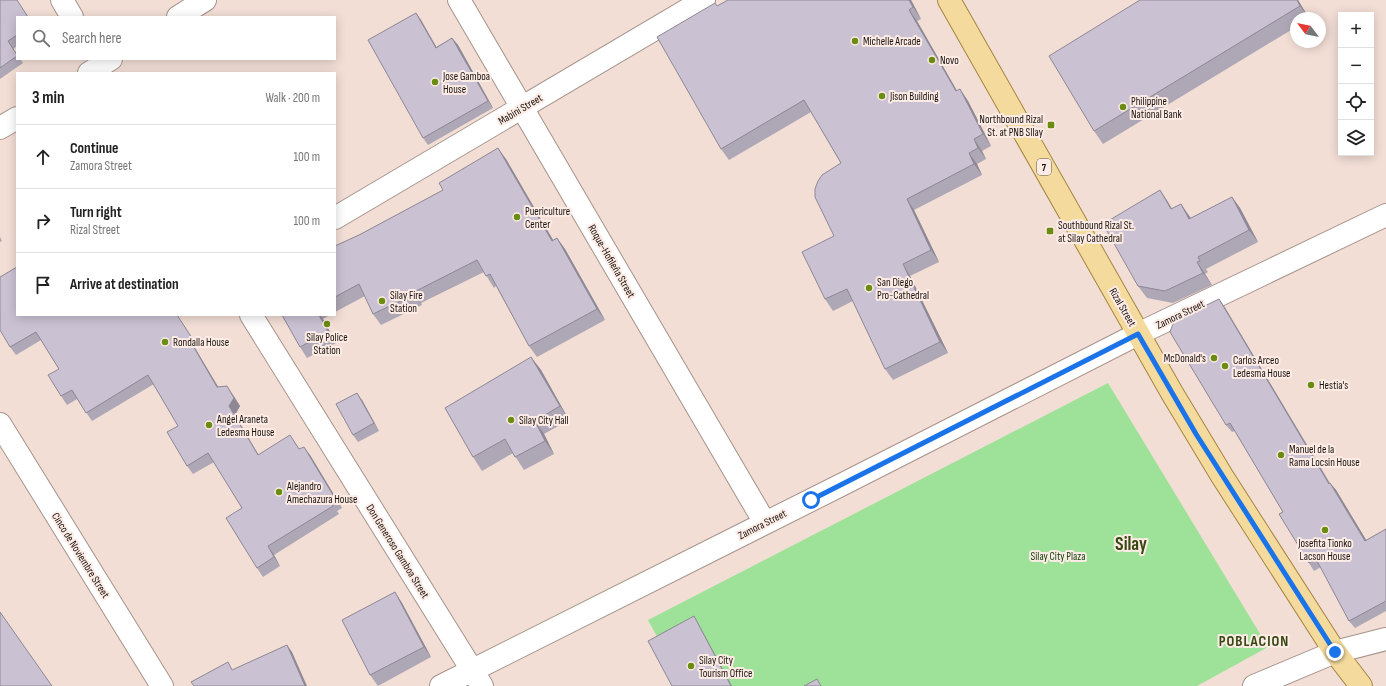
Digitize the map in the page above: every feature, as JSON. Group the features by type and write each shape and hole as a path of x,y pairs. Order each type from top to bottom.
{"main road":[{"name":"Rizal Street","path":"949,0 1196,434 1335,652 1361,686"}],"street":[{"path":"62,0 71,16"},
{"path":"180,16 205,0"},
{"name":"Roque-Hofileña Street","path":"459,0 765,523"},
{"name":"Mabini Street","path":"336,217 704,0"},
{"path":"0,128 16,119"},
{"name":"Zamora Street","path":"441,686 477,678 765,523 1138,334 1386,215"},
{"name":"Don Generoso Gamboa Street","path":"252,316 477,678"},
{"name":"Cinco de Noviembre Street","path":"0,424 162,686"},
{"path":"1254,686 1335,652 1386,639"}],"green space":[{"name":"Silay City Plaza","path":"1108,383 1268,647 1197,686 684,686 648,620"}],"building":[{"path":"0,0 17,0 27,16 16,16 16,36 8,41 16,53 16,57 0,68"},
{"path":"728,0 909,0 913,7 909,10 956,91 960,89 983,134 974,139 978,148 969,153 974,164 907,199 931,250 903,264 940,342 885,369 847,289 825,299 802,252 834,236 815,197 815,189 822,175 841,163 804,100 721,149 657,37 715,3 717,6"},
{"name":"Philippine National Bank","path":"1140,0 1297,0 1300,6 1094,131 1049,56"},
{"name":"Jose Gamboa House","path":"416,13 436,48 452,38 488,101 423,138 368,40"},
{"path":"498,148 552,241 557,238 597,309 529,346 490,274 486,276 477,260 414,292 415,294 373,314 359,284 336,296 336,246 359,235 443,190 439,183"},
{"path":"1160,190 1171,209 1181,204 1189,219 1232,197 1249,230 1198,257 1200,261 1197,262 1203,273 1165,291 1138,286 1103,224"},
{"path":"16,268 16,316 178,316 192,338 189,339 217,387 227,386 234,398 229,406 258,455 290,435 299,449 304,447 336,500 331,503 333,506 268,546 274,557 257,568 226,518 242,508 208,453 187,466 167,432 178,426 148,375 86,413 72,390 61,396 48,375 59,369 36,332 10,347 0,330 0,277"},
{"path":"1219,299 1329,484 1330,483 1365,541 1386,529 1386,601 1349,621 1316,559 1309,563 1279,514 1283,512 1230,423 1226,425 1170,332 1174,321"},
{"path":"283,316 320,316 328,332 300,347"},
{"name":"Silay City Hall","path":"531,357 560,406 535,421 545,441 515,457 505,439 473,457 445,408"},
{"path":"357,393 374,423 353,435 336,404"},
{"path":"395,592 424,647 370,675 342,620"},
{"path":"0,612 52,686 0,686"},
{"name":"Silay City Tourism Office","path":"694,616 731,686 672,686 648,641"},
{"path":"287,645 305,686 194,686 191,682 228,662 232,670"},
{"path":"817,679 821,686 804,686"}],"place":[{"name":"Michelle Arcade","path":"855,41"},
{"name":"Novo","path":"932,60"},
{"name":"Jose Gamboa House","path":"435,82"},
{"name":"Jison Building","path":"882,96"},
{"name":"Philippine National Bank","path":"1123,107"},
{"name":"Northbound Rizal St. at PNB SIlay","path":"1051,125"},
{"name":"Puericulture Center","path":"517,217"},
{"name":"Southbound Rizal St. at Silay Cathedral","path":"1050,231"},
{"name":"San Diego Pro-Cathedral","path":"869,288"},
{"name":"Silay Fire Station","path":"382,301"},
{"name":"Silay Police Station","path":"327,324"},
{"name":"Rondalla House","path":"165,342"},
{"name":"McDonald's","path":"1214,358"},
{"name":"Carlos Arceo Ledesma House","path":"1225,366"},
{"name":"Hestia's","path":"1311,385"},
{"name":"Silay City Hall","path":"511,420"},
{"name":"Angel Araneta Ledesma House","path":"209,425"},
{"name":"Manuel de la Rama Locsin House","path":"1281,455"},
{"name":"Alejandro Amechazura House","path":"279,492"},
{"name":"Josefita Tionko Lacson House","path":"1325,530"},
{"name":"Silay City Tourism Office","path":"691,666"}],"district":[{"name":"Silay","path":"1131,543"},
{"name":"POBLACION","path":"1254,641"}],"route":[{"path":"811,500 1138,334 1222,476 1335,652"}]}
